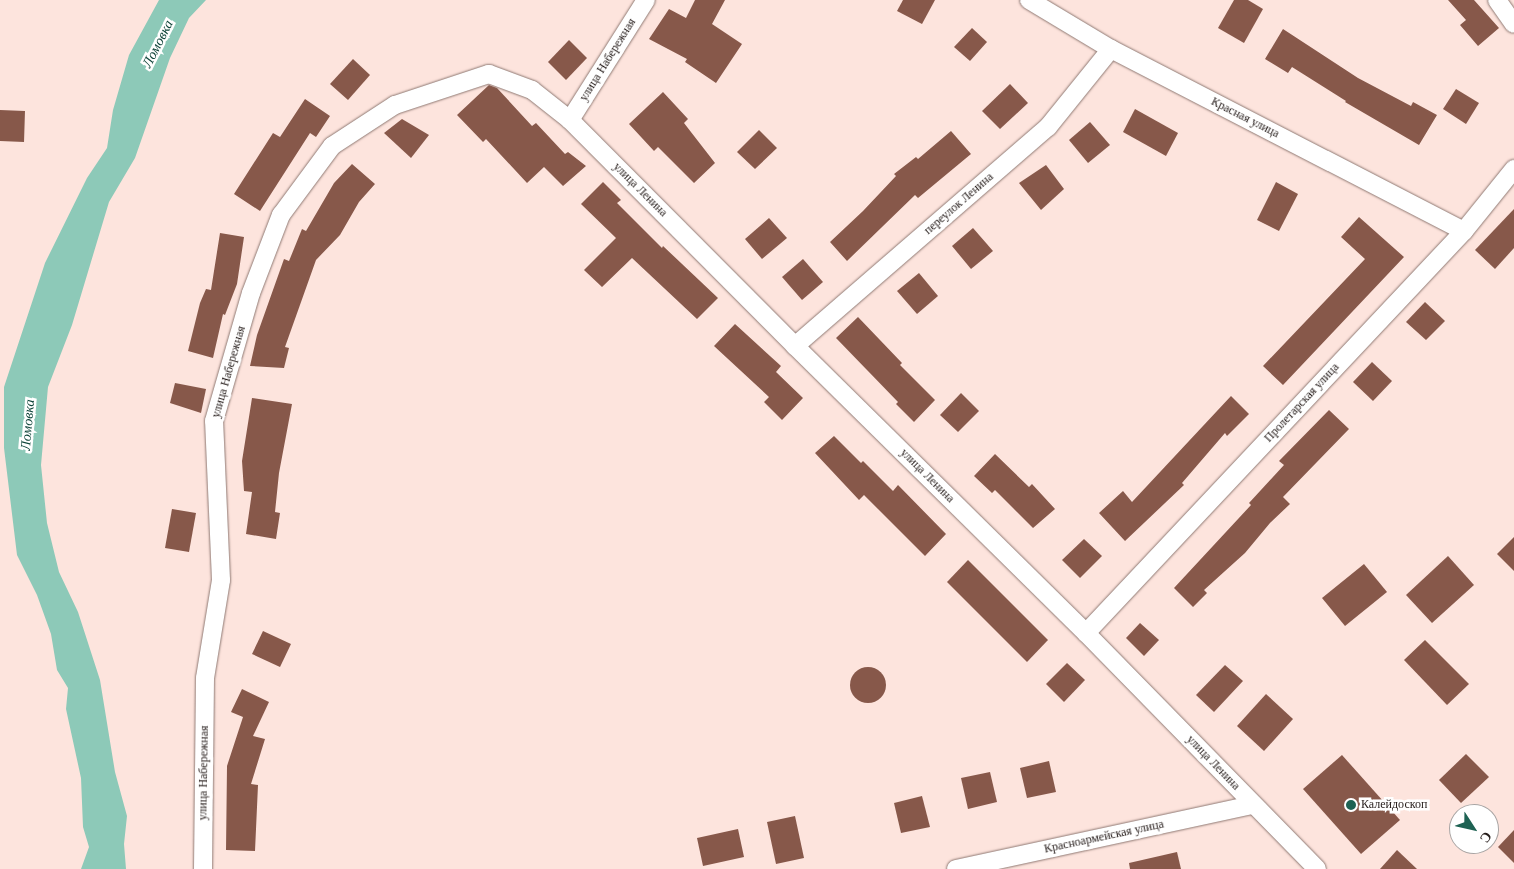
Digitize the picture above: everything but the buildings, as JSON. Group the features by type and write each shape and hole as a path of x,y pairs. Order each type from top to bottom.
{"street":[{"name":"улица Набережная","path":"570,120 646,0"},
{"name":"Красная улица","path":"1029,0 1111,49 1464,231"},
{"path":"1497,0 1514,24"},
{"name":"переулок Ленина","path":"795,346 1048,127 1111,49"},
{"name":"улица Набережная","path":"202,869 205,678 221,580 214,421 251,292 281,215 332,146 395,105 489,74 532,90"},
{"name":"улица Ленина","path":"532,90 570,120 795,346 1086,632 1317,869"},
{"name":"Пролетарская улица","path":"1086,632 1464,231 1514,170"},
{"name":"Красноармейская улица","path":"956,869 1254,806"}],"water":[{"name":"Ломовка","path":"159,0 206,0 189,18 170,58 135,158 109,202 72,325 48,387 41,465 47,523 59,572 78,612 100,680 115,772 127,816 124,844 126,869 81,869 89,847 83,827 81,778 66,709 68,688 57,670 51,634 37,595 17,555 4,448 4,387 45,263 87,178 107,148 113,110 129,55"}],"place":[{"name":"Калейдоскоп","path":"1351,805"}]}
